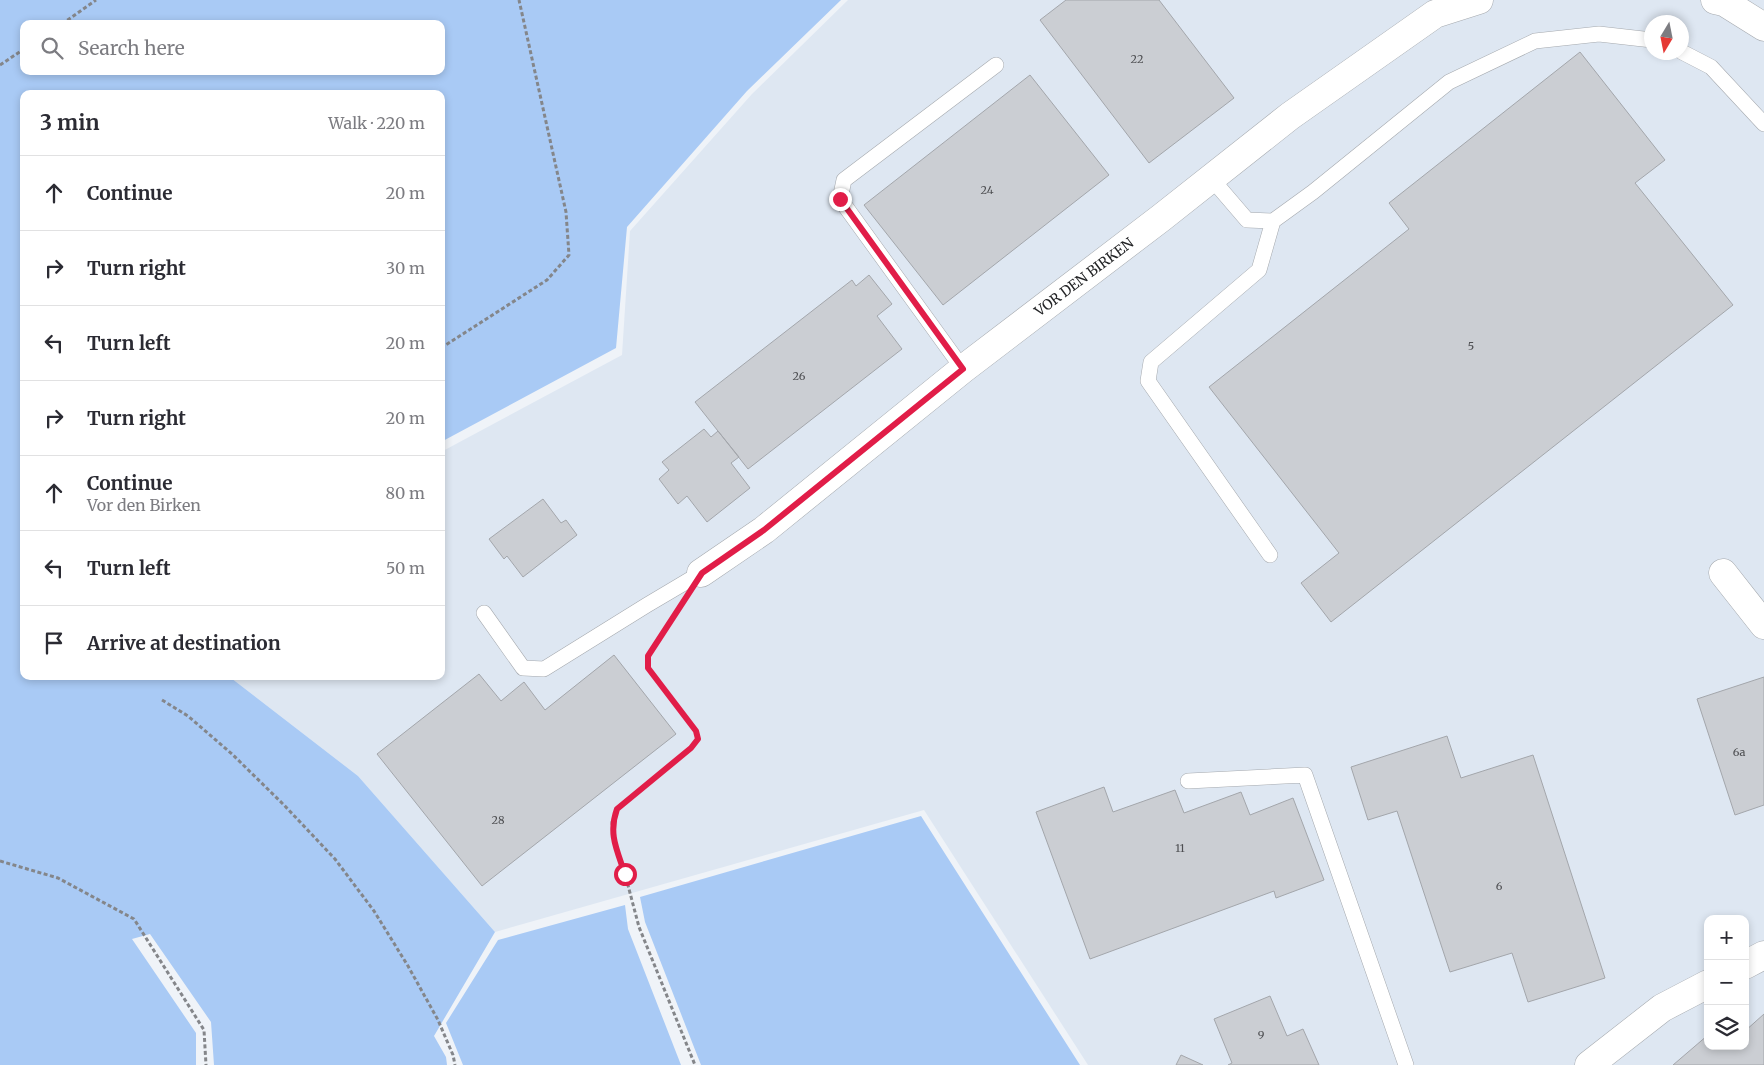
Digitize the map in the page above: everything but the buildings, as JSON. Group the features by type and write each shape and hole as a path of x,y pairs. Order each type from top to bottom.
{"street":[{"name":"VOR DEN BIRKEN","path":"702,573 764,530 963,369 1290,116 1435,14 1478,0"},
{"path":"1715,0 1724,2 1764,27"},
{"path":"1723,573 1764,625"},
{"path":"1749,963 1764,955"},
{"path":"1589,1065 1662,1008 1704,986"}],"lane":[{"path":"1270,555 1148,381 1151,362 1259,270 1273,221 1313,192 1449,82 1534,42 1599,34 1644,39"},
{"path":"1689,56 1711,67 1764,124"},
{"path":"963,369 840,199 844,180 996,65"},
{"path":"1211,178 1247,220 1273,221"},
{"path":"484,613 523,668 544,669 702,573"},
{"path":"1188,781 1305,775 1406,1065"}],"path":[{"path":"68,20 96,0"},
{"path":"445,345 547,280 569,255 566,212 520,0"},
{"path":"0,65 20,52"},
{"path":"675,615 648,656 648,668 696,731 698,739 691,748 617,809 612,822 613,837 639,927 695,1065"},
{"path":"162,700 188,716 232,754 284,805 335,860 374,911 408,966 438,1020 453,1055 455,1065"},
{"path":"0,861 58,878 134,919 204,1030 206,1065"}],"shaded area":[{"path":"0,0 841,0 747,91 627,227 616,348 445,440 445,90 20,90 20,680 234,680 358,776 495,932 434,1036 446,1057 447,1065 214,1065 211,1022 150,934 132,939 196,1033 196,1065 0,1065"},
{"path":"848,0 1764,0 1764,1065 1088,1065 924,810 495,932 358,776 234,680 445,680 445,450 622,355 630,231 752,94"},
{"path":"921,816 1080,1065 701,1065 645,922 640,897"},
{"path":"625,905 628,929 681,1065 463,1065 446,1023 498,940"}],"route":[{"path":"625,874 613,837 612,822 617,809 691,748 698,739 696,731 648,668 648,656 702,573 764,530 963,369 840,199"}]}
